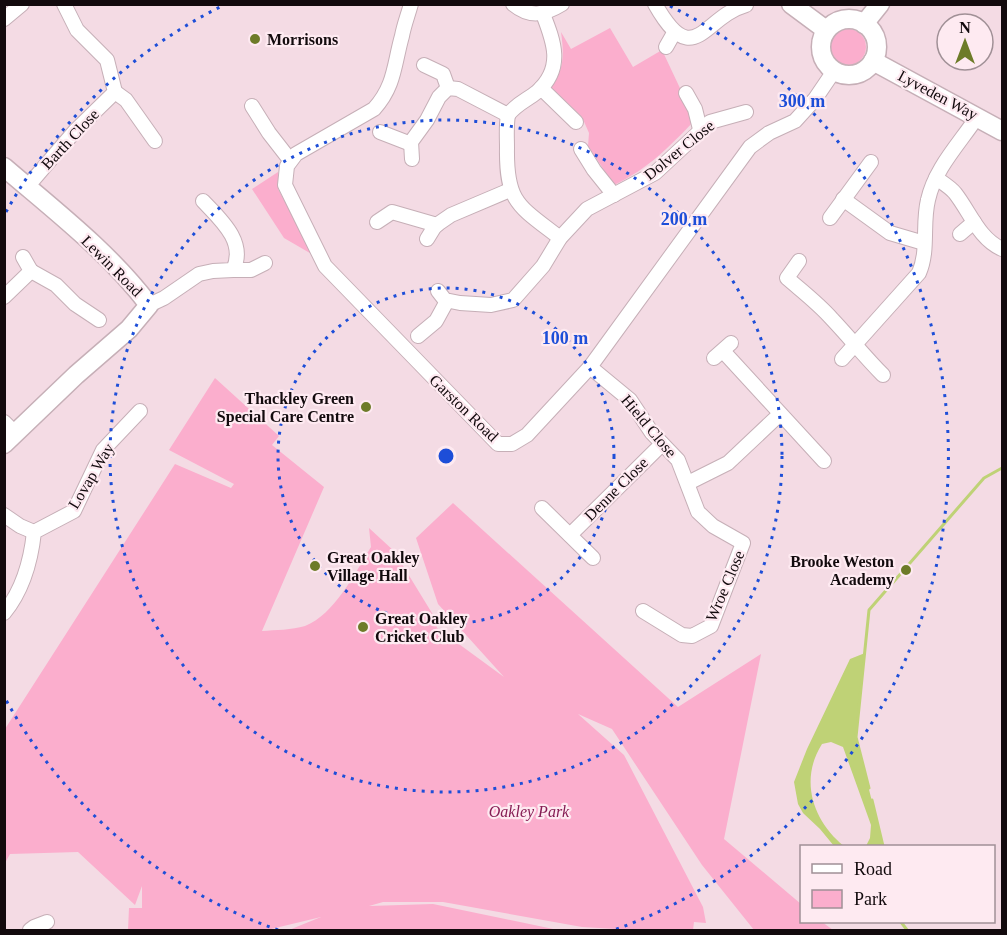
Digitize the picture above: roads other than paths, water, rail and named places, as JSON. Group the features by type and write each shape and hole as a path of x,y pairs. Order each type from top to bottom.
{"street":[{"path":"4,19 22,4"},
{"path":"64,4 80,34 107,60 115,92 126,100 155,141"},
{"path":"252,106 290,160 301,150 374,109 393,79 401,36 411,4"},
{"path":"513,4 533,15 543,14 562,4"},
{"path":"655,4 674,33 682,37 701,34 730,11 746,5"},
{"path":"791,4 826,30"},
{"path":"864,24 880,4"},
{"path":"543,14 553,40 555,58 549,77 541,88 514,106 508,115 507,170 510,190 527,212 560,238"},
{"path":"848,19 864,24 872,32 876,41 873,61 859,73 851,75 834,71 826,63 821,52 821,41 826,30 839,21 848,19"},
{"path":"666,47 674,33"},
{"name":"Lyveden Way","path":"873,61 1002,130"},
{"path":"424,65 443,74 447,88"},
{"name":"Garston Road","path":"290,160 285,185 325,266 498,444 512,444 527,435 590,367 750,147 769,133 795,121 815,99 834,71"},
{"path":"447,88 458,89 508,115"},
{"path":"412,159 411,144 434,109 438,97 447,88"},
{"path":"541,88 576,122"},
{"name":"Barth Close","path":"27,187 75,131 115,92"},
{"path":"686,93 695,109 700,129"},
{"path":"842,358 919,273 922,265 926,207 936,178 978,117"},
{"name":"Dolver Close","path":"418,336 436,321 443,296 491,305 513,300 543,266 560,238 587,209 656,173 710,122 738,119"},
{"path":"380,132 411,144"},
{"path":"582,149 594,170 614,195"},
{"path":"830,218 871,162"},
{"name":"Lewin Road","path":"4,167 105,256 138,290 149,305 129,329 8,433"},
{"path":"936,178 954,191 974,222 995,246 1002,249"},
{"path":"427,238 437,225 451,215 510,190"},
{"path":"843,200 890,233 924,243"},
{"path":"203,201 227,226 232,235 237,255 233,270"},
{"path":"377,222 392,212 437,225"},
{"path":"960,234 974,222"},
{"path":"23,257 31,271 56,285 75,304 99,321"},
{"path":"799,261 781,274 820,307 883,375"},
{"path":"149,305 199,274 251,270 265,263"},
{"path":"4,297 31,271"},
{"path":"722,351 824,461"},
{"name":"Hield Close","path":"590,367 630,400 652,433 678,460 698,512 713,526 743,543"},
{"name":"Lovap Way","path":"34,532 74,511 103,450 140,411"},
{"path":"688,483 728,463 780,414"},
{"name":"Denne Close","path":"570,535 662,444"},
{"path":"542,508 593,558"},
{"path":"4,515 34,532 26,576 4,613"},
{"name":"Wroe Close","path":"643,611 682,635 692,636 711,626 743,543"},
{"path":"30,930 47,922"}],"waterway":[{"path":"869,788 856,737 869,610 984,478 1002,468"},
{"path":"872,800 883,845"},
{"path":"902,923 907,930"}],"place":[{"name":"Morrisons","path":"255,39"},
{"name":"Thackley Green Special Care Centre","path":"366,407"},
{"name":"Great Oakley Village Hall","path":"315,566"},
{"name":"Brooke Weston Academy","path":"906,570"},
{"name":"Great Oakley Cricket Club","path":"363,627"}],"park label":[{"name":"Oakley Park","path":"529,811"}]}
